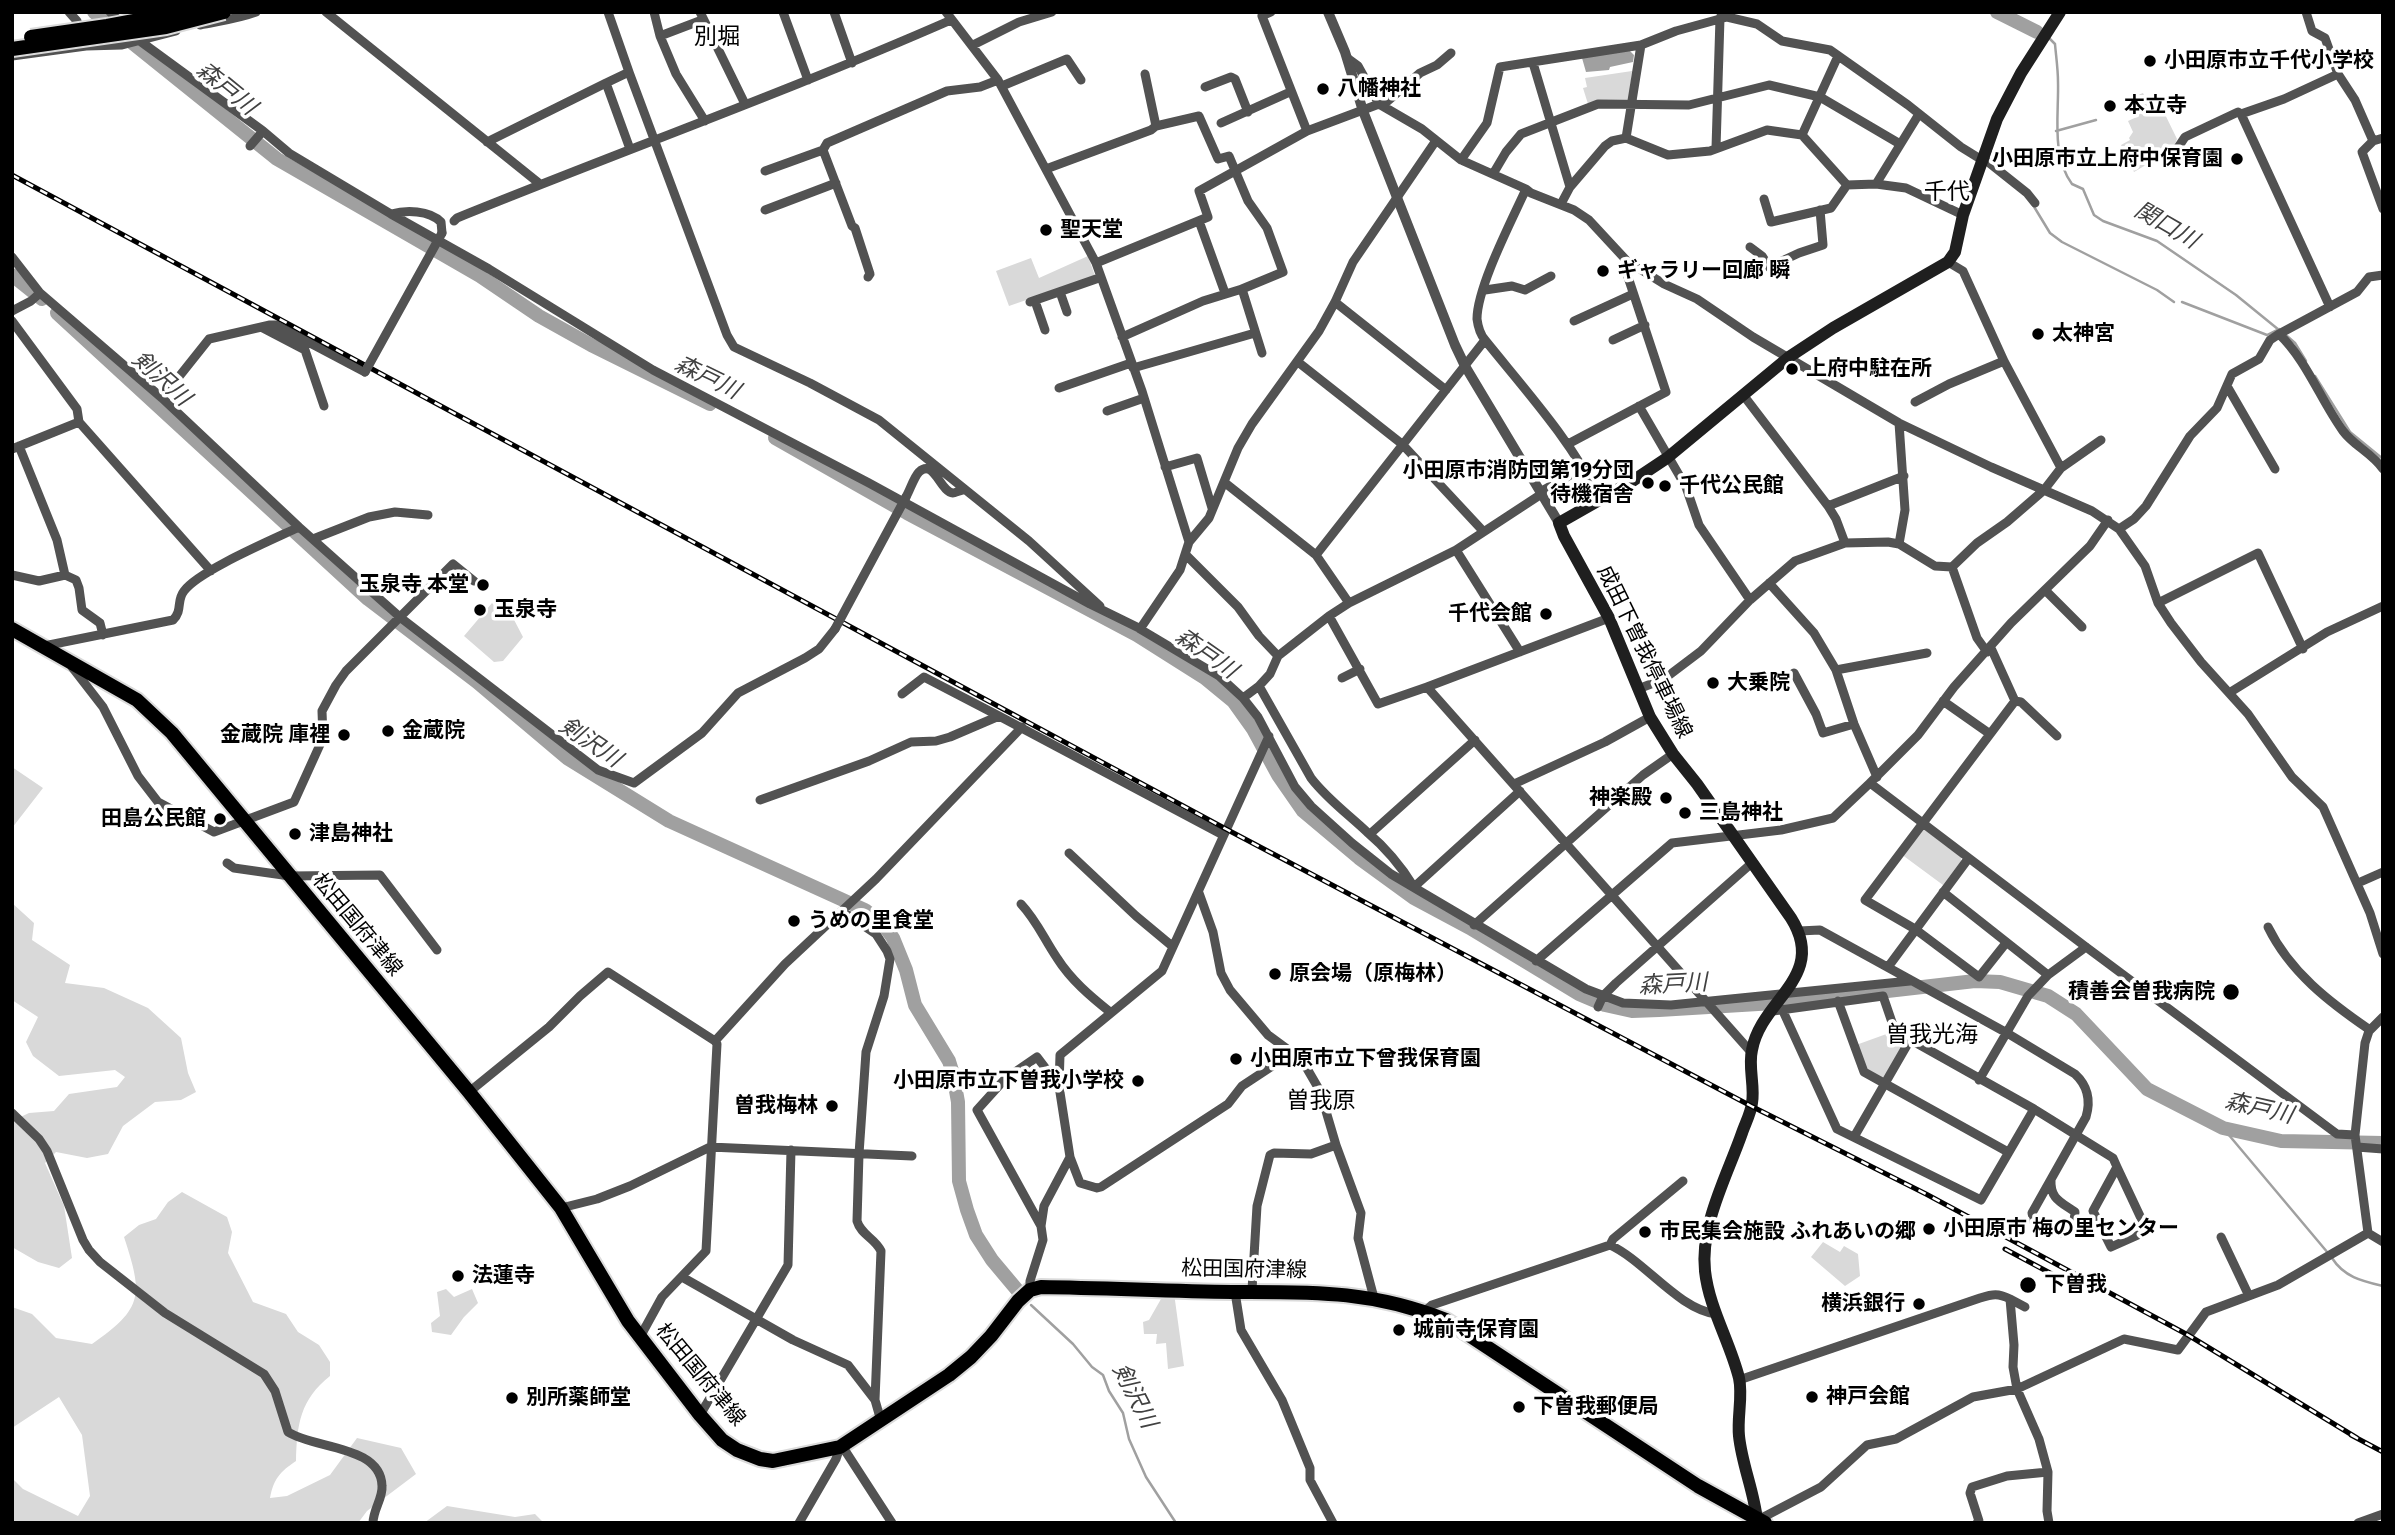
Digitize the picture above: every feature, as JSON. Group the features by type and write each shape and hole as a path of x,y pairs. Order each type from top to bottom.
{"main road":[{"path":"12,39 183,12"},
{"path":"12,49 166,27 224,12"},
{"path":"1559,523 1667,458 1789,356 1948,262 1955,251 1963,215 1997,119 2021,73 2060,12"},
{"name":"成田下曽我停車場線","path":"1559,523 1609,618 1650,718 1799,931"},
{"name":"松田国府津線","path":"12,629 114,684 157,716 561,1208 628,1321 700,1415 722,1440 737,1450 773,1461 840,1447 949,1375 971,1357 1030,1290 1041,1287 1235,1292 1309,1291 1402,1304 1446,1321 1698,1486 1759,1522"},
{"path":"1759,1522 1739,1434 1740,1380 1716,1314 1705,1271 1706,1247 1711,1220 1752,1102 1751,1052 1755,1036 1777,1009 1804,955 1799,931"}],"street":[{"path":"69,12 77,21 86,46"},
{"path":"110,12 140,41 289,153 489,269 653,370 1141,629 1219,676 1243,698 1258,717 1295,787 1311,806 1391,874 1600,1001 1643,1005 1707,1002 1914,983"},
{"path":"12,56 86,46 122,45 225,19 234,20 256,12"},
{"path":"326,12 540,184"},
{"path":"608,12 722,323 734,347 879,420 1029,541 1106,612"},
{"path":"654,12 660,36 676,74 705,121"},
{"path":"783,12 808,80"},
{"path":"834,12 852,63"},
{"path":"972,45 1017,17 1052,12"},
{"path":"1271,12 1262,16 1307,131"},
{"path":"1328,12 1347,58 1363,111 1465,366 1559,523"},
{"path":"2306,12 2312,31 2325,38 2339,74 2378,139 2362,152 2383,209"},
{"path":"1716,148 1722,15"},
{"path":"1461,160 1487,124 1500,67 1641,45 1722,15 1757,24 1782,41 1830,50 1961,147 1983,159 2027,193 2035,203"},
{"path":"660,36 701,16 746,104"},
{"path":"454,221 540,184 852,63 948,16 1000,83 1096,263 1144,398 1189,542"},
{"path":"1626,138 1641,45"},
{"path":"1096,263 1208,217 1199,191 1307,131 1381,104 1451,52"},
{"path":"1802,135 1838,56"},
{"path":"1347,58 1358,66 1381,104 1422,129 1461,160 1561,204 1589,220 1628,261 1664,284 1697,299 1753,337 1899,423 2092,511 2119,529 2145,566 2158,603 2193,652 2248,714 2292,777 2323,807 2358,883 2383,954"},
{"path":"765,171 823,150 827,143 947,91 1000,83 1067,59 1081,80"},
{"path":"1533,62 1549,124 1570,187"},
{"path":"487,142 629,72"},
{"path":"1145,74 1156,126"},
{"path":"2177,149 2185,137 2238,112 2241,114 2284,99 2339,74"},
{"path":"1205,87 1231,77 1235,79 1248,112"},
{"path":"606,83 630,149"},
{"path":"1493,174 1521,134 1598,104 1689,105 1769,85 1820,97 1900,144"},
{"path":"1221,123 1290,92"},
{"path":"1876,184 1919,114"},
{"path":"2241,114 2330,306"},
{"path":"1046,169 1156,126 1199,116 1218,159 1229,156 1248,201 1267,228 1283,272 1203,301 1122,337"},
{"path":"250,146 263,131"},
{"path":"1561,204 1570,187 1612,141 1626,138 1668,155 1710,151 1767,131 1802,135 1847,184 1906,188 1963,215"},
{"path":"1141,629 1180,570 1189,542 1209,517 1247,432 1298,362 1335,302 1353,262 1435,142"},
{"path":"823,150 862,247 870,274 868,277"},
{"path":"765,210 836,183"},
{"path":"1764,199 1771,222 1831,208 1847,184"},
{"path":"1526,189 1493,263 1477,318 1480,334 1568,444 1584,467 1600,499"},
{"path":"162,398 209,339 276,324 365,372 442,233 441,222 434,216 407,211 391,214"},
{"path":"1751,247 1762,256 1769,267 1823,245 1820,211"},
{"path":"1199,221 1225,293"},
{"path":"12,257 40,294 162,398 299,527 401,618 598,770 634,783 702,733 738,693 819,649 835,629 919,472 932,470 947,491 953,493 964,489"},
{"path":"1568,444 1666,392 1627,274 1628,261"},
{"path":"1948,262 1963,271 2004,361 2062,468"},
{"path":"2119,529 2134,519 2146,506 2190,436 2217,408 2232,374 2259,359 2270,340 2282,332 2357,292 2369,277 2383,275"},
{"path":"1485,290 1512,286 1525,290 1551,276"},
{"path":"1045,330 1032,302 1100,278"},
{"path":"1242,289 1262,353"},
{"path":"1059,292 1067,312"},
{"path":"12,311 31,302 40,294"},
{"path":"1574,321 1633,294"},
{"path":"1335,302 1446,390"},
{"path":"12,321 77,409 79,422 211,572"},
{"path":"1614,340 1645,326"},
{"path":"261,327 305,350 324,406"},
{"path":"2282,332 2344,433 2374,457 2383,469"},
{"path":"1059,388 1132,365 1255,333"},
{"path":"1316,555 1485,340"},
{"path":"1915,402 1949,384 2004,361"},
{"path":"1298,362 1402,444 1483,531"},
{"path":"2227,386 2275,469"},
{"path":"1744,396 1828,506 1845,543"},
{"path":"1107,411 1144,398"},
{"path":"1639,406 1686,487 1699,525 1750,600"},
{"path":"65,575 57,540 16,448 79,422"},
{"path":"1899,423 1905,510 1899,544"},
{"path":"1638,689 1664,679 1701,651 1750,600 1795,561 1845,543 1863,541 1899,544 1935,566 1952,567 2044,490 2062,468 2101,440"},
{"path":"1165,467 1197,458 1212,509"},
{"path":"1243,698 1259,687 1270,674 1278,656 1329,616 1349,603 1456,550 1584,467"},
{"path":"1828,506 1904,476"},
{"path":"1224,482 1316,555 1349,603"},
{"path":"313,539 369,517 395,512 428,515"},
{"path":"1536,961 1672,843 1781,830 1833,818 1918,735 1943,701 2011,622 2090,546 2108,520"},
{"path":"43,646 173,620 179,614 180,597 184,589 211,572 299,527"},
{"path":"1456,550 1520,652"},
{"path":"2158,603 2258,553 2303,649"},
{"path":"1186,555 1238,607 1278,656"},
{"path":"65,657 103,707 138,776 158,802 214,832 294,802 323,738 322,711 346,671 453,564 474,581"},
{"path":"1952,567 1978,638 1989,650 2015,701"},
{"path":"12,575 40,581 65,575 76,580 82,610 100,623 103,635"},
{"path":"1769,583 1814,634 1836,670 1874,780 1923,824 1968,859 2337,1134 2355,1135"},
{"path":"2046,591 2082,627"},
{"path":"2228,693 2327,632 2383,606"},
{"path":"1329,616 1378,704 1609,618"},
{"path":"1836,670 1927,653"},
{"path":"1342,678 1360,669"},
{"path":"1794,673 1823,733 1854,724"},
{"path":"902,694 924,677 1223,835"},
{"path":"1259,687 1320,790 1370,834 1401,866 1414,887"},
{"path":"1427,687 1751,1052"},
{"path":"1943,701 1990,733"},
{"path":"2006,943 1979,977 1915,929 1866,900 2015,701"},
{"path":"2015,701 2021,702 2057,736"},
{"path":"760,800 869,761 911,742 950,737 999,716"},
{"path":"1414,887 1517,787 1650,718"},
{"path":"715,1041 786,964 846,907 1022,727"},
{"path":"1269,736 1161,971 1060,1055 1059,1086 1070,1157 1080,1183 1101,1186 1228,1104 1242,1086 1292,1053"},
{"path":"1370,834 1475,740"},
{"path":"1474,925 1643,775 1673,754"},
{"path":"1069,853 1172,946"},
{"path":"1888,967 1968,859"},
{"path":"1600,1001 1753,862"},
{"path":"227,863 234,869 290,876 380,875 436,950"},
{"path":"2358,883 2383,872"},
{"path":"1943,892 2048,975"},
{"path":"1199,893 1213,932 1221,973 1230,990 1268,1035 1307,1067 1320,1091 1361,1213 1358,1238 1374,1298"},
{"path":"1021,904 1033,917 1074,982 1110,1012"},
{"path":"846,907 876,934 890,958 884,996 866,1052 857,1221 861,1231 879,1246 881,1253 875,1400 881,1421"},
{"path":"2268,927 2295,970 2340,1009 2370,1030"},
{"path":"1799,931 1820,930 2007,1033 2084,1082 2090,1105 2077,1135 2051,1180 2032,1213 2034,1222 2062,1234 2067,1232 2075,1212 2056,1200 2051,1189 2051,1180"},
{"path":"1979,1080 2033,990 2048,975 2086,947"},
{"path":"469,1093 550,1027 608,972 715,1041 717,1044 706,1251 662,1297 640,1337"},
{"path":"2034,1109 1981,1200 1837,1129 1777,1009 1883,996 1895,1031 2034,1109 2113,1158 2147,1231 2111,1247 2094,1211 2117,1167"},
{"path":"1838,1001 1864,1072 2008,1152"},
{"path":"2368,1233 2355,1135 2363,1056 2370,1030 2383,1017"},
{"path":"1854,1138 1910,1040"},
{"path":"1041,1226 977,1110 1005,1079 1037,1058 1059,1086"},
{"path":"12,1113 39,1139 47,1151 83,1240 100,1262 165,1313 264,1374 275,1391 288,1432 309,1442 356,1454 372,1463 382,1485 373,1523"},
{"path":"1252,1290 1257,1206 1270,1155 1311,1154 1336,1144"},
{"path":"561,1208 597,1199 630,1186 710,1147 912,1156"},
{"path":"2357,1147 2383,1149"},
{"path":"700,1415 788,1265 791,1150"},
{"path":"1030,1290 1030,1280 1043,1240 1041,1226 1044,1206 1070,1157"},
{"path":"1610,1245 1613,1239 1683,1181"},
{"path":"2368,1233 2383,1242"},
{"path":"1759,1522 1821,1487 1867,1445 1896,1439 1973,1397 2017,1389 2123,1339 2178,1350 2206,1312 2278,1284 2368,1233"},
{"path":"2221,1237 2249,1296"},
{"path":"1424,1311 1432,1305 1610,1245 1622,1250 1679,1297 1716,1314"},
{"path":"681,1277 804,1346 848,1365 875,1400"},
{"path":"1235,1292 1241,1330 1282,1400 1310,1468 1310,1480 1333,1523"},
{"path":"1740,1380 1973,1295 1997,1293 2025,1307"},
{"path":"2010,1299 2013,1367 2017,1389 2039,1438 2048,1472 2049,1523"},
{"path":"799,1523 836,1459 840,1447 846,1452 892,1523"},
{"path":"1977,1523 1979,1521 1969,1493 1972,1487 2007,1476 2048,1472"},
{"path":"2358,1523 2383,1514"}],"shaded area":[{"path":"1629,50 1634,55 1633,62 1610,67 1609,70 1586,72 1582,58"},
{"path":"1632,71 1627,100 1603,100 1588,104 1583,88 1587,87 1585,78"},
{"path":"2143,93 2148,104 2158,100 2177,139 2173,149 2134,172 2121,145 2130,140 2133,132 2128,121 2139,116 2133,97"},
{"path":"1088,256 1095,276 1009,306 996,271 1031,258 1039,278"},
{"path":"492,603 511,614 523,637 503,661 494,662 464,636"},
{"path":"12,767 43,788 12,828"},
{"path":"1924,829 1961,857 1961,861 1943,885 1901,854"},
{"path":"12,903 34,923 32,940 70,965 65,983 104,988 148,1008 181,1038 188,1073 196,1092 181,1100 155,1102 123,1126 108,1154 87,1158 56,1152 45,1163 64,1206 72,1258 59,1268 38,1262 12,1247 12,1121 29,1113 54,1111 69,1094 117,1087 125,1077 115,1070 59,1076 33,1056 26,1042 38,1017 12,1000"},
{"path":"1892,1032 1908,1041 1883,1082 1866,1071 1856,1045"},
{"path":"182,1192 227,1217 232,1232 228,1253 253,1302 286,1314 298,1332 319,1345 330,1362 330,1376 312,1394 302,1414 296,1461 278,1476 270,1498 287,1496 330,1475 357,1438 401,1448 416,1474 367,1511 358,1523 12,1523 12,1478 23,1489 78,1516 90,1496 82,1435 59,1397 12,1428 12,1307 32,1314 56,1338 92,1344 122,1320 135,1299 134,1273 124,1237 139,1225 156,1219 168,1202"},
{"path":"1823,1242 1840,1252 1844,1246 1858,1254 1860,1276 1845,1286 1811,1257"},
{"path":"446,1289 454,1297 472,1289 478,1303 451,1335 432,1332 431,1323 440,1316 437,1292"},
{"path":"1160,1292 1174,1293 1184,1366 1168,1369 1166,1343 1156,1344 1157,1334 1144,1334 1143,1322 1149,1320 1161,1299"},
{"path":"447,1506 515,1517 535,1514 544,1523 424,1523"}],"waterway":[{"name":"森戸川","path":"94,12 277,159 480,276 539,316 710,404"},
{"name":"関口川","path":"1997,12 2037,32"},
{"name":"関口川","path":"2048,37 2055,44 2061,161 2072,184 2083,189 2094,215 2103,221 2157,241 2236,295 2279,330"},
{"path":"2056,131 2096,120"},
{"path":"2033,205 2050,233 2062,242 2157,290 2174,302"},
{"name":"剣沢川","path":"12,275 42,299"},
{"path":"2182,302 2267,335 2279,329"},
{"name":"剣沢川","path":"57,313 368,599 477,682 567,758 669,821 865,910 883,924 893,938 906,970 915,1005 949,1061 953,1074 958,1102 959,1181 976,1235 992,1260 1018,1291"},
{"name":"関口川","path":"2287,336 2295,343 2306,361"},
{"name":"関口川","path":"2315,376 2350,432 2383,459"},
{"name":"森戸川","path":"775,438 907,513 1137,635 1205,678 1233,701 1303,811 1359,858 1414,898 1470,928 1579,994 1605,1005 1632,1011 1791,1002 1975,981 2000,982 2048,996 2076,1014 2147,1089 2223,1128 2281,1141 2383,1143"},
{"path":"2223,1128 2328,1253"},
{"path":"2332,1258 2348,1274 2383,1286"},
{"name":"剣沢川","path":"1031,1305 1103,1375 1109,1391 1123,1413 1129,1439 1146,1477 1176,1523"}],"railway":[{"path":"12,175 1226,829 1751,1106 1926,1194 2188,1335 2357,1438"},
{"path":"2005,1249 2067,1282"},
{"path":"2351,1435 2383,1452"}],"place":[{"name":"小田原市立千代小学校","path":"2150,61"},
{"name":"八幡神社","path":"1323,89"},
{"name":"本立寺","path":"2110,106"},
{"name":"小田原市立上府中保育園","path":"2237,159"},
{"name":"聖天堂","path":"1046,230"},
{"name":"ギャラリー回廊 瞬","path":"1603,271"},
{"name":"太神宮","path":"2038,334"},
{"name":"上府中駐在所","path":"1792,369"},
{"name":"小田原市消防団第19分団 待機宿舎","path":"1648,483"},
{"name":"千代公民館","path":"1665,486"},
{"name":"玉泉寺 本堂","path":"483,585"},
{"name":"玉泉寺","path":"480,610"},
{"name":"千代会館","path":"1546,614"},
{"name":"大乗院","path":"1713,683"},
{"name":"金蔵院","path":"388,731"},
{"name":"金蔵院 庫裡","path":"344,735"},
{"name":"神楽殿","path":"1666,798"},
{"name":"三島神社","path":"1685,813"},
{"name":"田島公民館","path":"220,819"},
{"name":"津島神社","path":"295,834"},
{"name":"うめの里食堂","path":"794,921"},
{"name":"原会場（原梅林）","path":"1275,974"},
{"name":"積善会曽我病院","path":"2231,992"},
{"name":"小田原市立下曾我保育園","path":"1236,1059"},
{"name":"小田原市立下曽我小学校","path":"1138,1081"},
{"name":"曽我梅林","path":"832,1106"},
{"name":"小田原市 梅の里センター","path":"1929,1229"},
{"name":"市民集会施設 ふれあいの郷","path":"1645,1232"},
{"name":"法蓮寺","path":"458,1276"},
{"name":"下曽我","path":"2028,1285"},
{"name":"横浜銀行","path":"1919,1304"},
{"name":"城前寺保育園","path":"1399,1330"},
{"name":"神戸会館","path":"1812,1397"},
{"name":"別所薬師堂","path":"512,1398"},
{"name":"下曽我郵便局","path":"1519,1407"}],"district":[{"name":"別堀","path":"717,38"},
{"name":"千代","path":"1947,193"},
{"name":"曽我光海","path":"1932,1036"},
{"name":"曽我原","path":"1321,1102"}]}
